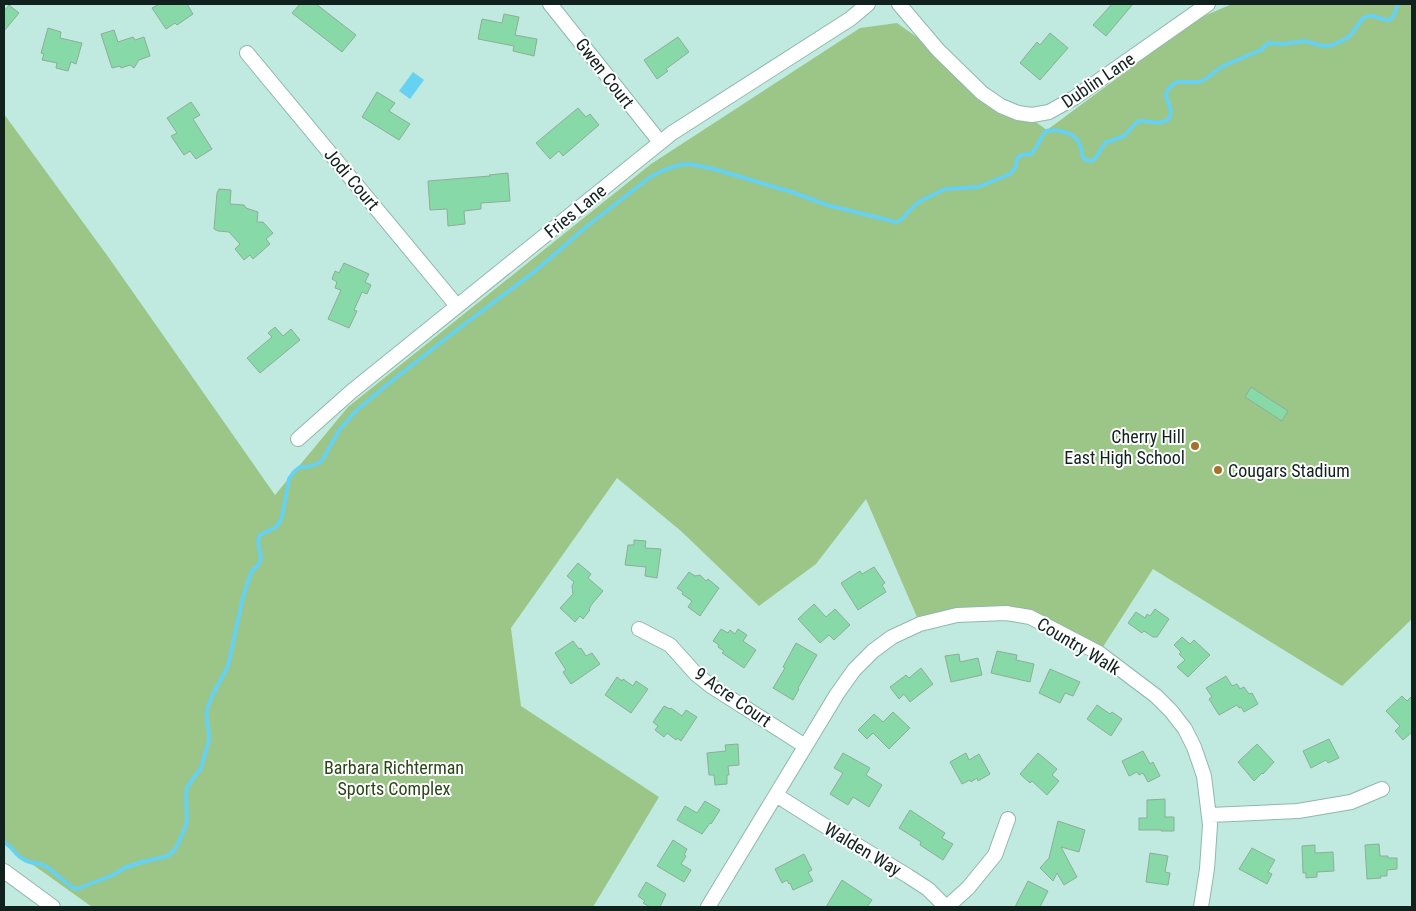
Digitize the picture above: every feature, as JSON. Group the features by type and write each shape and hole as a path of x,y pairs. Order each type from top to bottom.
{"street":[{"name":"Gwen Court","path":"550,4 660,142"},
{"name":"Fries Lane","path":"298,440 352,392 660,142 850,19 868,4"},
{"name":"Dublin Lane","path":"899,4 938,50 982,93 1001,106 1018,113 1032,115 1049,112 1074,98 1208,4"},
{"name":"Jodi Court","path":"247,52 457,306"},
{"name":"Country Walk","path":"708,907 837,694 854,670 873,651 892,637 920,624 957,615 1006,614 1030,617 1099,653 1156,696 1171,711 1185,730 1194,747 1204,776 1210,816 1207,869 1201,907"},
{"name":"9 Acre Court","path":"639,629 670,645 696,674 711,686 805,746"},
{"path":"1210,816 1298,811 1350,802 1382,789"},
{"name":"Walden Way","path":"776,795 928,889 947,907"},
{"path":"947,907 968,888 995,855 1008,820"},
{"path":"4,871 53,907"}],"green space":[{"name":"Barbara Richterman Sports Complex","path":"1232,4 1412,4 1412,619 1342,686 1153,569 1099,653 1030,617 920,624 866,499 816,564 759,606 681,531 617,478 511,628 521,706 659,797 593,907 92,907 4,844 4,114 109,258 275,495 348,407 651,164 860,28 897,23 1047,130 1197,19"}],"water":[{"path":"413,72 424,80 410,99 399,91"}],"building":[{"path":"159,4 187,4 193,14 177,25 175,23 166,29 152,8"},
{"path":"300,4 316,4 356,35 342,52 292,13"},
{"path":"1112,4 1133,4 1106,36 1093,25"},
{"path":"9,5 19,13 4,31 4,11"},
{"path":"504,14 519,17 515,35 537,39 534,56 513,51 514,46 478,39 482,19 502,23"},
{"path":"48,28 61,32 60,38 82,43 76,64 71,62 68,71 56,68 57,63 42,60 44,54 41,53"},
{"path":"114,30 118,42 133,37 135,40 144,37 150,56 139,60 134,68 130,65 112,68 101,34"},
{"path":"1050,33 1068,48 1040,80 1020,63 1037,42 1040,45"},
{"path":"678,37 689,52 666,69 668,71 657,79 644,60"},
{"path":"377,92 395,103 389,111 410,124 399,140 362,117"},
{"path":"191,102 200,115 193,119 212,149 196,159 190,151 184,155 171,136 177,133 167,118"},
{"path":"578,108 586,117 590,114 599,125 563,156 559,151 550,159 536,143"},
{"path":"508,173 510,201 481,203 481,209 464,211 465,224 448,226 447,209 430,210 428,181"},
{"path":"219,189 231,190 230,204 244,205 246,208 258,212 257,222 263,222 273,233 266,239 270,244 253,259 250,255 244,260 235,249 240,244 229,232 214,229"},
{"path":"344,263 369,274 365,282 371,285 367,294 362,292 354,310 357,311 349,328 328,319 341,290 335,288 337,282 332,279 335,271 339,273"},
{"path":"275,327 283,336 291,329 300,340 260,373 247,358 272,337 268,333"},
{"path":"1251,387 1288,411 1282,421 1245,397"},
{"path":"634,540 646,541 645,548 661,549 657,578 645,576 646,567 625,565 628,545 634,545"},
{"path":"578,563 591,574 588,578 603,591 583,619 580,616 575,622 560,608 573,594 572,586 574,582 567,576"},
{"path":"874,567 885,583 882,585 886,592 858,610 841,583 860,571 862,574"},
{"path":"689,572 695,576 700,575 706,581 708,579 719,588 700,616 688,607 692,601 677,588"},
{"path":"814,604 826,617 835,609 850,625 834,640 829,635 820,643 798,619"},
{"path":"1155,609 1169,619 1157,637 1153,637 1144,631 1142,633 1128,623 1136,612 1145,618 1147,614 1150,616"},
{"path":"721,629 728,633 730,630 735,634 738,629 747,635 743,641 756,650 744,668 722,653 724,651 713,641"},
{"path":"1182,637 1190,644 1194,640 1210,655 1188,677 1177,667 1185,660 1179,654 1181,652 1174,645"},
{"path":"573,641 586,656 592,653 600,664 571,684 563,672 566,670 555,653"},
{"path":"796,643 817,655 793,700 773,688 785,668 783,667"},
{"path":"997,651 1017,655 1016,660 1034,664 1030,682 991,673"},
{"path":"959,654 960,662 978,658 982,675 951,682 945,656"},
{"path":"921,668 933,684 910,702 904,694 899,699 890,687 906,675 909,678"},
{"path":"1050,669 1080,682 1073,696 1065,693 1060,703 1039,693"},
{"path":"1226,676 1232,686 1237,684 1240,689 1244,687 1249,694 1252,693 1258,704 1244,712 1237,705 1219,715 1209,699 1212,697 1206,688"},
{"path":"617,677 633,686 636,681 648,689 631,713 605,695"},
{"path":"1402,696 1407,701 1412,696 1412,732 1403,740 1395,731 1400,726 1386,711"},
{"path":"1097,705 1110,714 1112,712 1122,719 1111,736 1087,719"},
{"path":"664,706 671,708 682,716 686,710 697,717 681,741 677,738 676,740 667,733 664,737 655,730 658,726 653,722"},
{"path":"893,712 910,728 889,749 873,733 867,739 858,730 874,714 883,722"},
{"path":"1329,739 1339,758 1328,763 1326,760 1311,768 1303,751"},
{"path":"738,744 739,765 728,766 727,784 715,785 714,775 709,775 707,753 726,751 725,745"},
{"path":"1257,744 1274,762 1254,781 1238,762"},
{"path":"1143,751 1150,764 1153,762 1160,776 1148,782 1143,773 1139,775 1137,772 1129,776 1122,761"},
{"path":"843,753 870,768 866,775 882,785 869,807 853,797 848,805 830,794 843,773 834,768"},
{"path":"966,753 969,760 979,754 990,774 978,781 977,778 962,784 950,762"},
{"path":"1038,753 1057,769 1052,775 1059,781 1047,795 1032,781 1030,783 1020,774"},
{"path":"1165,799 1165,817 1174,817 1174,831 1139,830 1139,818 1147,818 1147,800"},
{"path":"705,801 720,810 702,834 677,820 685,806 697,813"},
{"path":"910,810 945,833 942,838 953,844 943,860 920,845 921,842 899,828"},
{"path":"1058,821 1085,830 1079,852 1061,847 1077,877 1064,885 1057,873 1053,881 1040,868 1049,858"},
{"path":"673,840 687,849 684,855 686,856 681,864 691,870 684,882 657,866"},
{"path":"1379,844 1380,856 1397,858 1397,869 1387,870 1387,876 1380,876 1381,878 1367,879 1365,845"},
{"path":"1315,845 1315,853 1333,852 1334,871 1317,872 1317,877 1306,878 1306,873 1303,873 1302,846"},
{"path":"1252,848 1275,860 1268,872 1272,874 1267,884 1239,869"},
{"path":"1150,853 1168,856 1165,872 1170,873 1168,885 1146,882"},
{"path":"804,854 812,870 808,872 813,881 793,890 787,880 782,883 775,869"},
{"path":"842,880 872,900 867,907 826,907"},
{"path":"1028,881 1048,891 1040,907 1015,907"},
{"path":"646,882 666,894 660,907 650,907 643,903 645,901 638,896"}],"waterway":[{"path":"4,842 26,861 44,865 73,888 77,889 113,875 124,868 168,856 176,848 187,820 187,787 201,768 209,740 207,709 228,666 243,597 253,569 256,568 261,559 258,541 260,535 276,527 279,523 282,517 289,479 300,467 308,467 321,462 340,429 356,411 383,388 534,272 586,227 650,177 664,170 689,164 714,169 789,191 827,205 896,222 901,220 919,202 945,189 978,187 1010,174 1015,168 1017,159 1021,155 1031,154 1046,131 1055,130 1073,136 1080,145 1084,159 1092,161 1105,143 1124,136 1138,121 1158,122 1169,119 1171,111 1166,96 1167,91 1177,82 1199,82 1204,80 1223,66 1261,50 1268,43 1283,44 1305,41 1323,46 1333,45 1349,37 1363,18 1367,16 1390,20 1398,4"}],"place":[{"name":"Cherry Hill East High School","path":"1195,446"},
{"name":"Cougars Stadium","path":"1218,470"}]}
